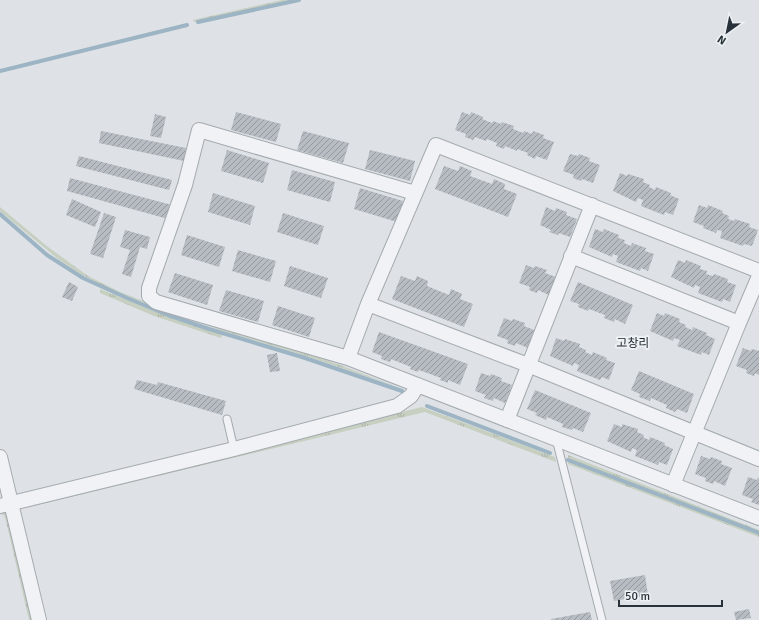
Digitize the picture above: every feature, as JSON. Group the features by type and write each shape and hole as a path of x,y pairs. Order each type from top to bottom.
{"street":[{"path":"415,193 198,130 185,185 149,288 149,296 156,302 348,358 759,518"},
{"path":"348,358 368,304 436,145 759,271"},
{"path":"507,420 592,205"},
{"path":"571,256 739,323"},
{"path":"673,485 759,276"},
{"path":"368,304 528,365 759,459"},
{"path":"6,504 234,449 397,406 411,396 418,385"},
{"path":"0,457 6,504 39,620"}],"lane":[{"path":"226,419 234,449"},
{"path":"556,439 602,620"}],"green space":[{"path":"282,0 294,0 194,22 193,20"},
{"path":"0,207 48,247 88,276 120,292 151,304 324,359 398,387 300,354 223,331 114,291 82,275 58,259 0,211"},
{"path":"100,289 159,313 222,335 221,338 154,316 100,293"},
{"path":"422,407 555,457 556,462 425,412 29,507 33,504"},
{"path":"568,455 759,530 759,537 568,464"},
{"path":"0,509 6,512 34,620 29,620 6,521 4,515 0,514"}],"building":[{"path":"236,112 281,124 276,142 231,130"},
{"path":"462,112 470,115 471,112 492,123 493,121 501,124 502,122 514,126 513,129 523,133 524,131 532,134 533,131 544,135 543,138 554,142 547,160 536,156 535,159 527,155 528,153 517,149 517,151 505,146 504,149 496,146 497,143 487,139 486,141 475,137 473,140 465,137 466,134 455,130"},
{"path":"155,114 166,117 161,138 150,136"},
{"path":"101,131 186,148 184,161 99,143"},
{"path":"303,131 349,143 343,163 297,150"},
{"path":"227,150 269,163 263,183 221,171"},
{"path":"370,150 415,161 410,181 365,169"},
{"path":"570,154 578,156 579,154 590,158 589,161 600,165 593,183 582,179 581,181 573,178 574,175 563,171"},
{"path":"79,156 172,180 169,190 76,166"},
{"path":"444,166 458,171 460,166 472,171 470,176 492,184 494,179 505,184 504,189 517,194 508,217 435,189"},
{"path":"292,170 335,182 330,202 287,190"},
{"path":"620,173 627,176 628,174 644,179 643,182 650,185 649,187 655,190 656,187 671,193 670,195 679,199 673,215 665,212 664,215 641,206 643,200 638,198 636,202 613,191"},
{"path":"70,178 172,205 168,219 67,191"},
{"path":"360,188 403,201 397,222 354,209"},
{"path":"213,193 255,206 250,225 208,212"},
{"path":"72,199 101,212 95,227 66,215"},
{"path":"699,205 707,208 708,205 723,211 722,213 729,216 728,219 734,221 735,219 750,224 749,227 758,230 752,246 744,244 743,246 720,238 722,231 717,230 716,233 693,222"},
{"path":"546,207 555,211 556,208 567,212 566,215 577,219 570,237 559,233 558,235 549,232 551,230 540,225"},
{"path":"104,213 116,217 103,258 90,254"},
{"path":"283,213 324,226 318,245 277,232"},
{"path":"595,229 603,232 604,229 619,235 618,238 625,240 624,243 631,246 632,243 646,248 645,251 654,254 648,271 641,268 640,271 616,262 618,256 613,254 612,257 589,247"},
{"path":"125,230 150,237 147,249 140,247 131,277 122,274 130,250 120,247"},
{"path":"187,235 225,247 219,267 181,255"},
{"path":"238,250 276,261 270,282 232,271"},
{"path":"678,260 685,263 686,260 701,266 700,269 707,271 706,274 713,276 714,274 728,279 727,282 736,285 730,302 723,299 722,302 698,293 700,287 695,285 694,288 671,277"},
{"path":"526,265 547,270 545,273 556,277 549,295 538,290 537,293 529,290 530,287 519,283"},
{"path":"290,266 328,278 321,298 284,286"},
{"path":"175,273 213,285 207,305 168,292"},
{"path":"401,276 415,281 417,276 428,281 427,286 449,295 451,289 462,294 460,299 473,304 464,327 392,299"},
{"path":"69,282 78,287 72,301 62,297"},
{"path":"578,282 633,305 625,324 615,319 614,322 604,318 605,315 589,309 588,311 578,307 579,304 570,301"},
{"path":"226,290 264,301 258,322 219,311"},
{"path":"278,306 315,318 309,337 272,325"},
{"path":"657,313 664,316 665,313 680,319 679,322 686,325 685,327 692,330 693,327 707,333 706,335 715,339 709,355 702,352 701,355 677,346 680,340 674,338 673,341 650,331"},
{"path":"504,318 525,323 524,326 534,330 528,348 516,343 515,346 507,343 508,340 497,336"},
{"path":"379,332 468,364 460,385 448,380 448,383 440,380 441,378 419,370 418,372 410,369 411,367 391,359 390,362 381,359 382,356 372,352"},
{"path":"556,338 564,341 565,339 580,344 579,347 586,350 585,352 592,355 593,352 607,358 606,360 615,363 609,380 602,377 600,380 577,371 579,365 574,363 573,366 550,356"},
{"path":"743,348 751,351 752,349 759,351 759,375 755,373 754,376 746,373 747,370 736,366"},
{"path":"277,353 280,371 270,372 267,355"},
{"path":"639,371 694,394 687,413 677,409 675,412 666,408 667,405 651,398 650,401 639,397 640,394 631,390"},
{"path":"481,373 490,376 491,374 502,378 501,381 512,385 505,403 494,398 493,401 484,398 486,395 475,391"},
{"path":"137,380 157,385 158,382 226,401 222,415 134,389"},
{"path":"535,390 591,413 583,432 573,428 572,430 562,427 563,424 547,417 546,420 535,415 537,413 527,409"},
{"path":"614,424 622,427 622,424 638,429 637,432 644,435 643,437 649,440 650,437 665,443 664,445 673,449 667,465 659,462 658,465 635,456 637,450 632,448 631,452 607,441"},
{"path":"701,456 710,459 711,457 722,461 721,464 732,468 725,486 714,481 713,484 705,481 706,478 695,474"},
{"path":"748,477 757,480 759,478 759,505 751,502 753,499 742,495"},
{"path":"645,575 648,595 614,601 610,581"},
{"path":"749,609 751,618 736,620 734,612"},
{"path":"590,612 592,620 551,620 551,619"}],"waterway":[{"path":"198,22 299,0"},
{"path":"0,71 187,25"},
{"path":"0,214 47,255 83,278 127,298 168,315 209,329 302,357 402,391"},
{"path":"427,406 550,453"},
{"path":"568,460 759,533"}],"district":[{"name":"고창리","path":"633,343"}]}
